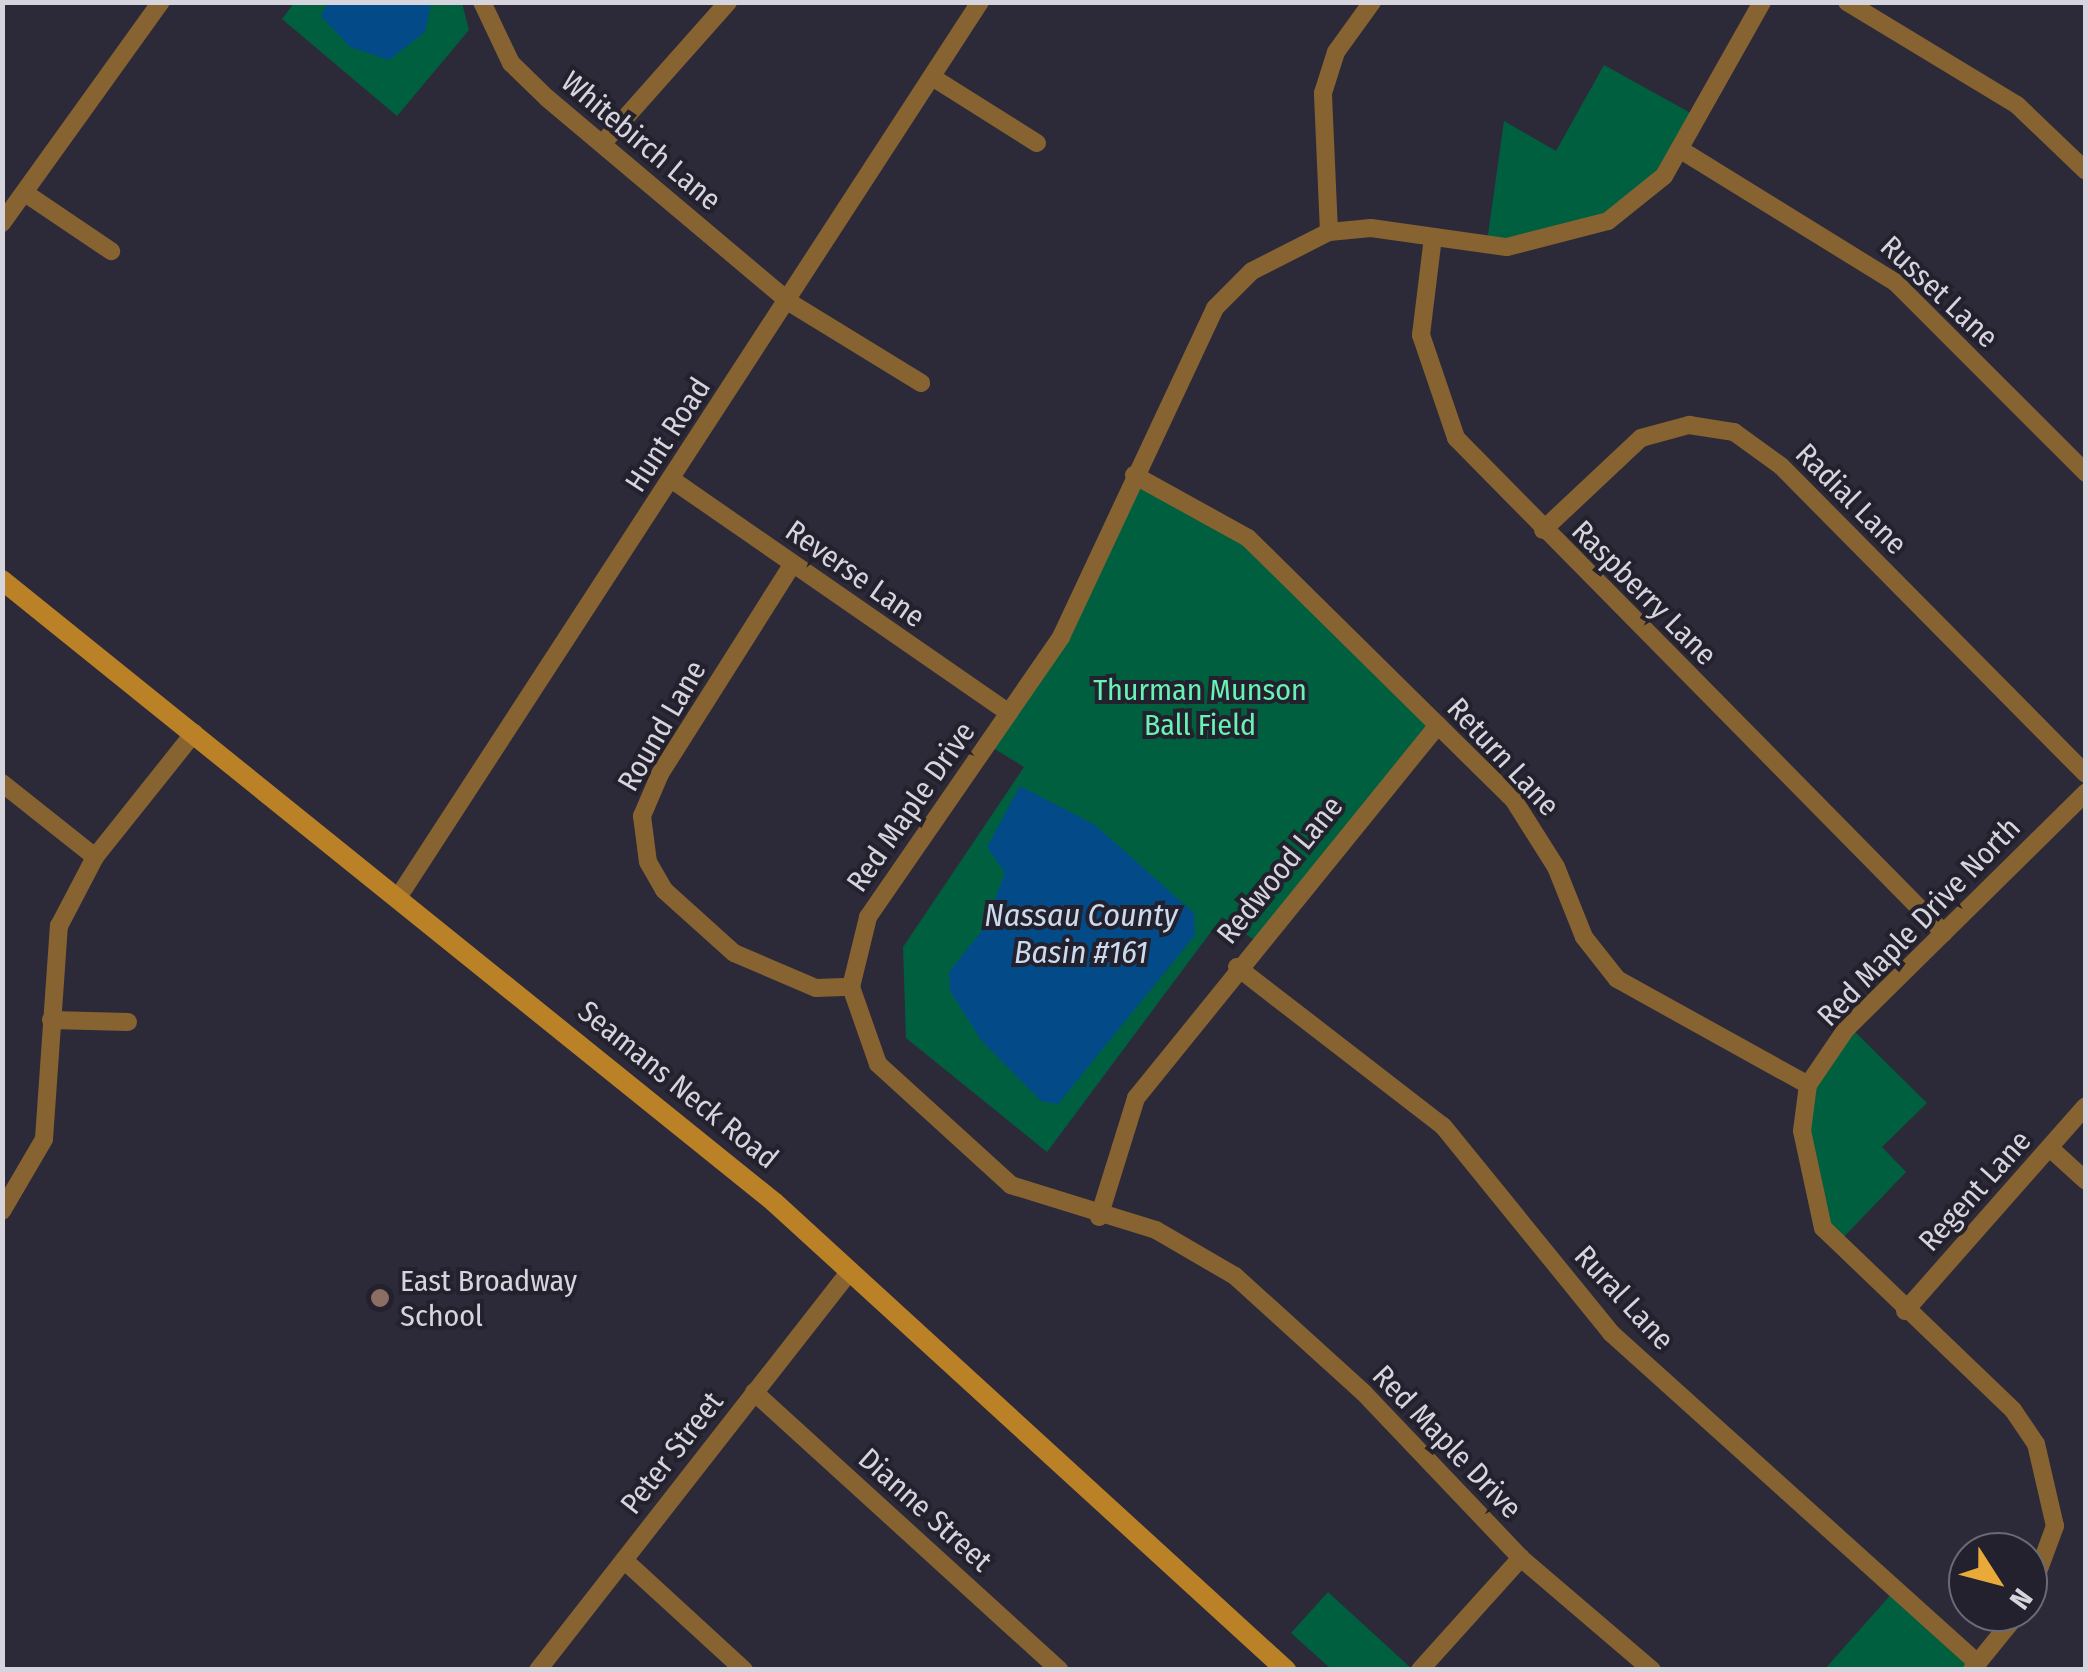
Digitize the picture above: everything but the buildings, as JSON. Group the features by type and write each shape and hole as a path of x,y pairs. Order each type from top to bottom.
{"main road":[{"name":"Seamans Neck Road","path":"2,580 399,896 850,1272 1286,1670"}],"street":[{"path":"2,224 161,2"},
{"name":"Whitebirch Lane","path":"482,2 510,63 602,144 789,302 921,383"},
{"path":"602,144 728,2"},
{"name":"Hunt Road","path":"399,896 789,302 980,2"},
{"path":"1372,2 1336,52 1322,93 1329,232 1432,237 1507,247 1574,235 1641,202 1680,150 1762,2"},
{"path":"1847,2 2017,105 2086,171"},
{"path":"932,77 1037,143"},
{"name":"Russet Lane","path":"1680,150 1896,283 2086,473"},
{"path":"25,192 111,251"},
{"name":"Red Maple Drive","path":"1329,232 1252,271 1215,308 1061,636 868,917 851,987 861,1028 899,1087 1012,1186 1182,1241 1236,1276 1364,1393 1521,1558 1652,1670"},
{"name":"Raspberry Lane","path":"1432,237 1421,336 1437,403 1471,458 1944,933"},
{"name":"Radial Lane","path":"1543,530 1641,438 1689,425 1734,432 1781,466 2086,774"},
{"name":"Return Lane","path":"1134,475 1248,538 1438,725 1536,828 1584,937 1617,978 1808,1085"},
{"name":"Reverse Lane","path":"671,479 1010,713"},
{"name":"Round Lane","path":"792,565 660,774 642,816 648,862 664,890 734,953 816,988 851,987"},
{"name":"Redwood Lane","path":"1099,1216 1136,1098 1237,967 1438,725"},
{"path":"2,1211 44,1139 59,926 95,857 194,732"},
{"path":"2,783 95,857"},
{"name":"Red Maple Drive North","path":"2048,1545 2055,1526 2036,1444 2012,1410 1849,1261 1812,1202 1802,1156 1808,1085 1846,1029 2086,792"},
{"name":"Rural Lane","path":"1237,967 1453,1135 1611,1332 1974,1666"},
{"path":"51,1020 128,1022"},
{"name":"Regent Lane","path":"1905,1311 2086,1106"},
{"path":"2050,1149 2086,1180"},
{"name":"Peter Street","path":"538,1670 850,1272"},
{"name":"Dianne Street","path":"754,1392 1060,1670"},
{"path":"1420,1670 1521,1558"},
{"path":"624,1560 744,1670"},
{"path":"1974,1666 2002,1632"}],"green space":[{"path":"294,3 462,3 469,30 397,116 282,19"},
{"path":"1604,65 1696,116 1663,177 1580,231 1487,242 1504,121 1556,151"},
{"name":"Thurman Munson Ball Field","path":"1135,480 1244,540 1433,725 1257,942 1222,917 1047,1152 906,1038 903,947 1024,767 990,746 1066,634"},
{"path":"1853,1030 1927,1103 1882,1147 1906,1172 1838,1243 1804,1154 1812,1085"},
{"path":"1894,1591 1974,1663 1968,1670 1824,1670"},
{"path":"1328,1592 1412,1669 1331,1669 1291,1633"}],"water":[{"path":"328,2 431,3 425,32 389,60 350,47 321,16"},
{"name":"Nassau County Basin #161","path":"1020,786 1095,825 1194,913 1195,935 1058,1104 1041,1101 981,1040 950,991 949,972 984,928 1005,873 987,847"}],"place":[{"name":"East Broadway School","path":"380,1298"}]}
